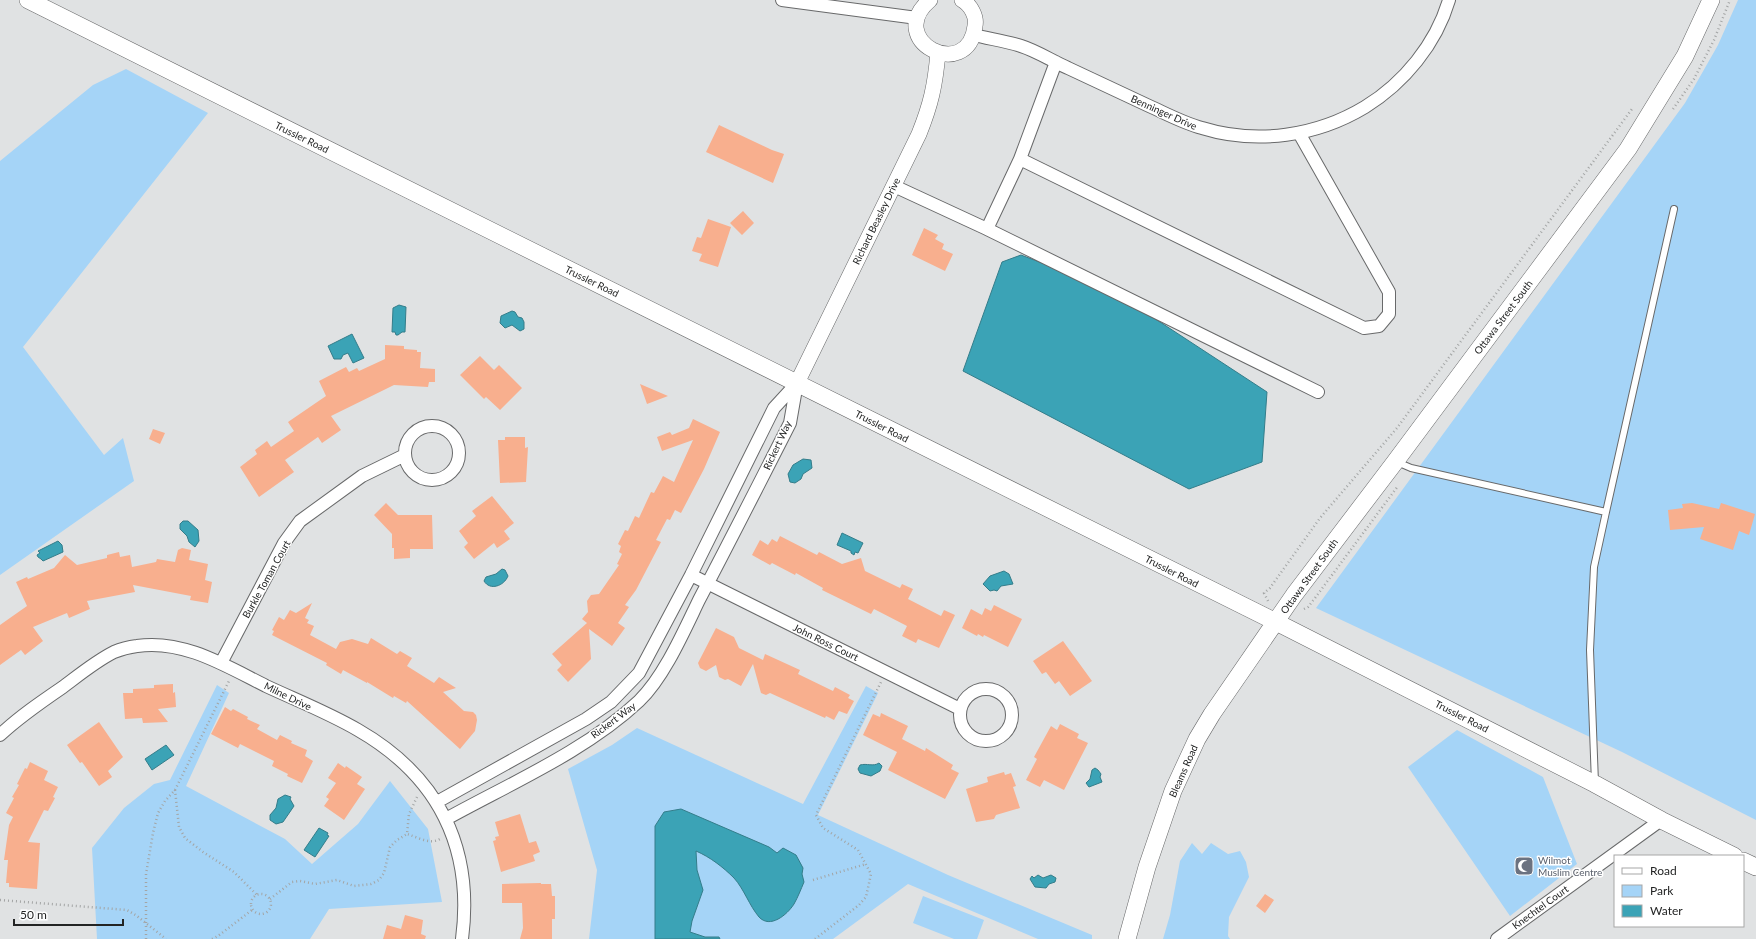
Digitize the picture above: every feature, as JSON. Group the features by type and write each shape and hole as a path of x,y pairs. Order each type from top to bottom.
{"main road":[{"name":"Trussler Road","path":"28,0 1276,622 1732,855"},
{"name":"Ottawa Street South","path":"1276,622 1294,595 1628,149 1686,56 1711,0"},
{"name":"Bleams Road","path":"1127,939 1158,831 1184,765 1212,714 1276,622"},
{"path":"1744,861 1756,867"}],"street":[{"path":"782,0 916,18"},
{"path":"930,0 922,6 916,18 916,28 920,39 927,48 938,53 949,54 960,51 969,44 974,35 976,22 973,11 962,0"},
{"name":"Benninger Drive","path":"974,35 1021,46 1175,118 1203,129 1232,135 1256,137 1299,133 1325,126 1342,119 1372,102 1386,92 1412,67 1423,53 1440,23 1449,0"},
{"name":"Richard Beasley Drive","path":"797,383 919,134 929,110 936,83 938,53"},
{"path":"987,229 1020,159 1056,62"},
{"path":"1020,159 1364,328 1379,326 1389,314 1388,292 1299,133"},
{"path":"894,186 987,229 1318,392"},
{"name":"Rickert Way","path":"437,802 586,719 611,702 639,673 691,575 774,408 797,383"},
{"name":"Rickert Way","path":"446,819 603,730 636,703 650,687 674,651 790,423 797,383"},
{"path":"439,427 453,437 457,444 457,462 453,470 446,476 438,479 428,480 412,472 407,464 405,455 406,447 412,436 422,428 439,427"},
{"name":"Burkle Toman Court","path":"221,663 284,543 300,521 362,476 405,455"},
{"name":"John Ross Court","path":"691,575 960,708"},
{"name":"Milne Drive","path":"0,735 18,719 94,665 115,652 126,648 159,644 174,646 221,663 357,730 384,747 424,784 437,802 452,832 464,882 465,915 462,939"},
{"path":"989,689 996,691 1008,702 1011,709 1011,717 1006,730 1001,735 988,740 980,740 966,732 960,717 960,708 963,702 974,691 989,689"},
{"name":"Knechtel Court","path":"1497,939 1661,820"}],"lane":[{"path":"1595,784 1590,650 1594,567 1674,208"},
{"path":"1395,462 1411,468 1606,512"}],"path":[{"path":"1276,622 1264,593 1270,588 1320,518 1397,428 1635,106"},
{"path":"146,939 146,874 158,813 165,800 175,790 234,670"},
{"path":"815,939 859,905 866,897 871,874 858,850 823,828 816,815 886,672"},
{"path":"407,834 409,814 424,784"},
{"path":"175,790 179,827 185,838 203,852 234,872 257,895"},
{"path":"270,899 292,882 300,881 315,884 337,880 354,886 371,884 379,880 384,873 390,847 397,840 407,834 436,842 452,832"},
{"path":"813,880 866,864"},
{"path":"252,910 251,902 257,895 262,894 270,899"},
{"path":"252,910 259,914 265,914 270,909 270,899"},
{"path":"0,900 127,910 166,939"},
{"path":"212,939 218,938 252,910"}],"green space":[{"path":"1738,0 1756,0 1756,820 1622,752 1316,608 1685,103 1718,45"},
{"path":"126,69 208,113 23,347 104,455 123,438 134,481 0,575 0,161 93,85"},
{"path":"217,685 229,693 186,786 285,839 312,864 358,824 390,781 428,829 442,902 329,909 310,939 97,939 92,848 124,808 154,784 170,780"},
{"path":"866,686 878,693 818,815 948,875 1092,935 1092,939 1038,939 908,884 833,939 589,939 597,870 568,769 612,745 637,728 803,804"},
{"path":"1457,730 1543,777 1577,864 1510,916 1408,767"},
{"path":"1192,843 1202,854 1211,843 1228,854 1240,851 1246,862 1249,877 1229,917 1228,936 1230,939 1163,939 1170,915 1180,861"},
{"path":"923,896 984,920 977,939 954,939 913,923"}],"water":[{"path":"1021,255 1108,288 1267,392 1262,462 1189,489 963,371 1002,262"},
{"path":"399,305 406,307 405,332 396,335 395,332 392,332 393,308"},
{"path":"512,311 515,312 518,317 522,318 524,322 524,329 520,331 512,325 505,328 500,323 501,316"},
{"path":"352,334 364,358 353,363 348,353 343,355 341,359 334,359 328,346"},
{"path":"803,459 811,460 812,468 803,474 801,479 795,483 790,482 788,474 793,465"},
{"path":"183,521 188,521 198,530 199,541 195,547 189,542 187,536 180,529 180,524"},
{"path":"842,533 863,543 858,553 855,552 854,555 851,551 837,545"},
{"path":"58,541 62,545 63,552 43,561 38,557 37,555 40,553 38,551"},
{"path":"502,569 505,570 508,576 500,585 490,586 484,581 486,577 496,574"},
{"path":"1004,571 1009,574 1013,584 1001,586 997,591 990,591 983,584 990,576"},
{"path":"166,745 174,755 152,770 145,759"},
{"path":"879,763 882,766 880,771 871,776 860,773 858,769 860,765 874,765"},
{"path":"1095,768 1101,774 1100,777 1102,782 1089,787 1086,783 1090,779 1092,770"},
{"path":"285,795 291,797 290,799 294,806 283,822 276,824 270,820 270,815 276,808 278,799"},
{"path":"681,809 769,847 777,853 783,848 796,855 803,868 802,874 804,882 791,908 778,919 768,922 763,920 755,912 741,887 734,878 716,863 696,851 697,870 703,890 692,921 690,932 705,937 719,937 720,939 655,939 655,826 664,812"},
{"path":"319,828 328,833 327,835 329,836 315,857 304,850"},
{"path":"1038,875 1043,878 1051,875 1056,878 1055,882 1049,884 1046,888 1035,887 1030,879 1032,876 1034,878"}],"building":[{"path":"719,125 772,150 784,154 773,183 706,152"},
{"path":"743,211 754,223 742,235 730,223"},
{"path":"708,219 731,227 718,267 699,261 702,254 692,251 697,237 701,238"},
{"path":"924,228 938,235 935,239 944,244 942,249 953,254 945,271 912,255"},
{"path":"385,345 404,346 404,349 417,350 417,352 421,352 420,368 435,369 435,382 429,382 428,387 394,385 331,416 341,430 322,443 318,437 285,460 294,472 259,497 240,467 257,454 255,450 267,441 271,447 294,431 288,422 326,396 319,381 346,367 349,372 357,368 359,371 385,359"},
{"path":"480,356 494,370 499,365 522,388 500,410 486,397 484,399 460,375"},
{"path":"640,384 668,396 647,404"},
{"path":"693,419 720,432 704,469 681,513 675,510 670,520 667,519 656,540 661,542 636,590 625,605 629,607 618,623 625,628 612,646 589,629 591,659 568,682 557,670 562,665 552,654 587,623 582,619 588,612 587,601 591,595 599,594 619,565 617,564 622,554 619,552 621,546 618,544 625,530 628,531 635,516 639,518 651,492 654,493 663,476 674,482 693,440 662,451 657,437 670,432 672,435 689,428"},
{"path":"153,429 165,433 160,444 149,439"},
{"path":"505,437 525,437 525,448 528,447 526,482 500,483 498,440 505,440"},
{"path":"492,496 514,523 504,531 510,539 497,548 494,543 474,559 464,547 468,543 459,531 476,516 472,511"},
{"path":"386,503 398,515 432,515 433,549 410,549 410,558 394,559 392,534 374,515"},
{"path":"1692,503 1719,509 1721,503 1755,514 1749,535 1739,531 1733,550 1700,539 1704,527 1670,530 1668,510 1683,508 1682,504"},
{"path":"780,536 817,555 819,552 842,564 861,558 865,571 900,588 902,584 913,589 908,599 941,616 944,610 955,615 939,648 918,639 916,643 902,636 907,626 874,609 871,614 822,590 823,588 796,573 795,575 772,563 770,565 752,555 760,540 768,545 772,539 777,542"},
{"path":"182,548 191,550 189,560 208,564 205,580 212,582 208,603 190,600 191,596 133,585 135,592 87,601 90,609 69,618 67,613 33,627 43,641 25,655 21,650 0,665 0,625 27,606 16,582 27,577 28,579 54,568 65,555 77,565 107,558 107,555 119,552 120,557 130,555 132,567 156,562 157,559 175,562 178,550"},
{"path":"312,603 305,618 309,620 307,623 314,626 310,635 336,649 340,642 352,639 368,644 371,638 397,654 400,651 412,658 407,666 434,683 439,677 456,688 443,692 464,711 473,712 476,715 477,720 475,731 460,749 407,701 406,703 394,696 393,698 367,682 343,670 341,674 326,665 327,663 272,635 274,631 272,630 279,617 284,620 290,610 296,613"},
{"path":"994,605 1022,619 1008,647 984,635 983,637 978,634 977,636 962,628 971,609 982,615 985,608 991,611"},
{"path":"716,628 734,637 739,648 763,660 765,654 800,670 798,674 833,691 835,687 850,695 848,698 854,701 847,714 839,711 834,720 826,716 825,718 770,693 766,695 761,693 753,664 741,686 728,679 725,680 719,677 716,665 706,671 700,668 698,663"},
{"path":"1063,641 1092,681 1070,696 1059,681 1055,684 1046,672 1042,674 1033,661"},
{"path":"173,684 176,707 158,709 168,722 143,723 142,718 125,719 123,693 133,693 133,689 154,688 154,685"},
{"path":"225,707 231,711 233,709 248,717 247,719 260,725 257,729 277,740 280,735 292,741 291,743 307,750 305,756 313,761 302,783 287,776 288,774 272,766 274,761 240,744 238,748 211,734"},
{"path":"881,713 908,726 902,739 925,751 926,748 953,765 951,769 959,773 945,799 888,770 897,752 863,735 873,714 880,717"},
{"path":"99,722 123,757 108,771 112,777 99,786 82,762 80,763 67,745"},
{"path":"1060,724 1079,734 1077,738 1088,743 1064,790 1044,780 1040,787 1026,780 1037,759 1034,757 1051,726 1057,730"},
{"path":"30,762 48,771 44,780 58,787 53,797 55,798 48,811 44,810 28,842 40,843 37,889 9,887 9,883 6,883 8,860 4,860 9,825 13,817 6,813 14,798 12,797 19,785 17,784 25,768 27,769"},
{"path":"338,763 345,768 346,766 362,777 357,784 365,789 344,820 324,806 329,799 326,797 336,783 328,778"},
{"path":"1004,772 1005,775 1011,773 1016,786 1013,787 1020,808 996,815 994,819 976,822 966,789 988,782 987,777"},
{"path":"520,814 529,843 536,841 540,852 533,855 535,861 501,872 493,841 496,840 495,837 499,836 495,822"},
{"path":"502,884 551,884 552,896 555,896 555,919 552,919 552,939 520,939 523,928 522,903 502,903"},
{"path":"1265,894 1274,900 1265,913 1256,906"},
{"path":"405,915 423,920 421,934 426,936 425,939 383,939 387,925 401,929"}],"place":[{"name":"Wilmot Muslim Centre","path":"1524,866"}]}
